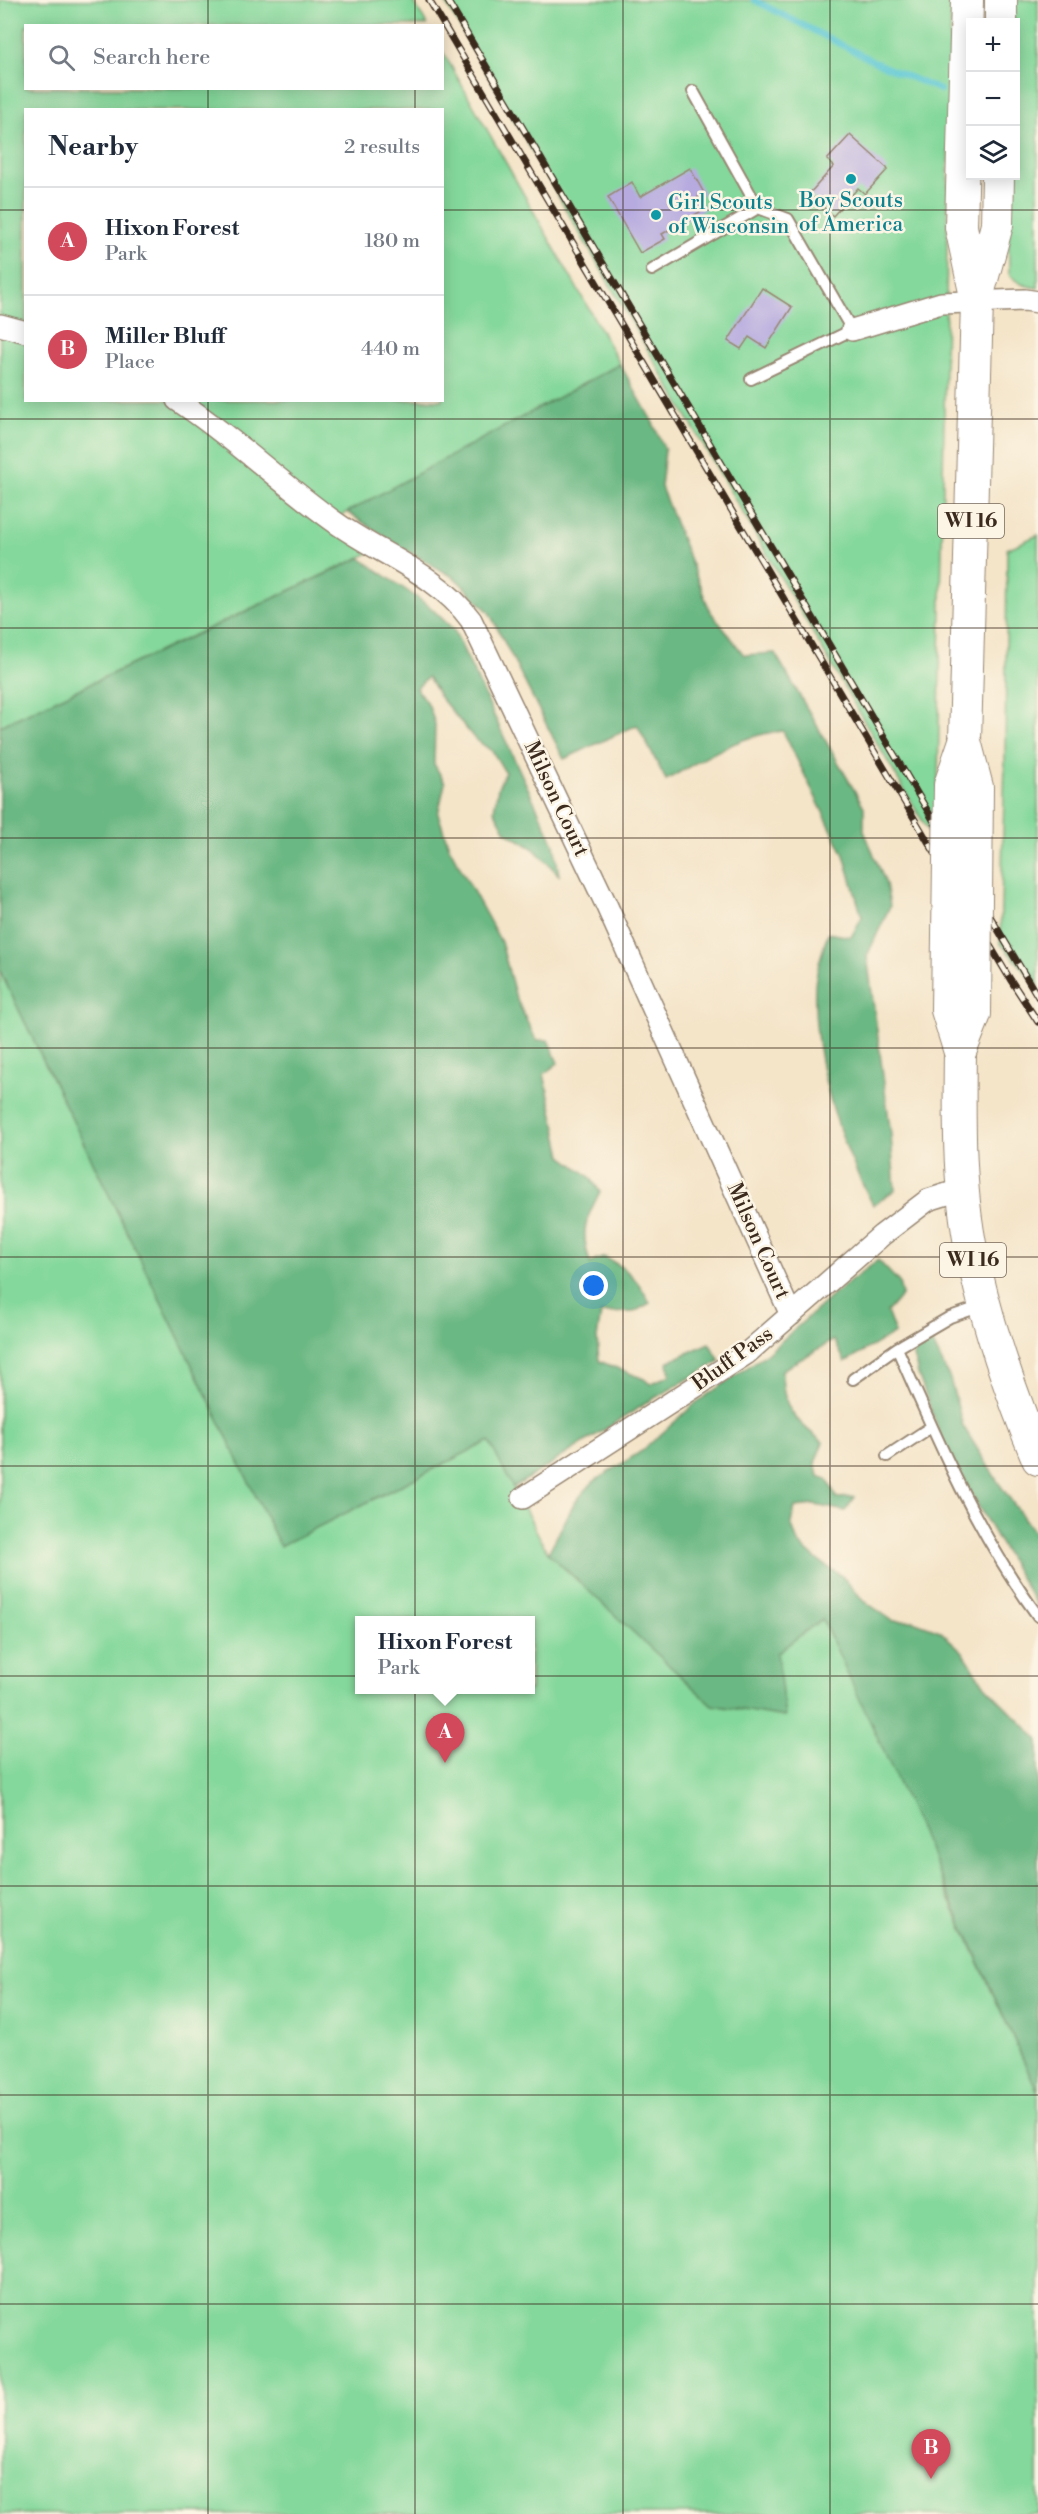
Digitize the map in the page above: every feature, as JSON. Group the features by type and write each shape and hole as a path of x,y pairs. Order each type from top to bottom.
{"main road":[{"name":"WI 16","path":"967,0 961,227 977,301"},
{"path":"1000,18 1001,0"},
{"name":"WI 16","path":"998,180 997,225 977,301 965,741 950,785 947,1010 960,1052 959,1095 963,1189 974,1266 1002,1365 1038,1459"}],"street":[{"path":"852,330 941,303 1038,302"},
{"path":"0,325 24,331"},
{"name":"Milson Court","path":"180,402 213,424 332,520 439,586 457,600 471,620 605,902 791,1315"},
{"name":"Bluff Pass","path":"523,1498 746,1354 882,1235 928,1200 963,1189"}],"lane":[{"path":"693,91 758,208 788,219 852,330 751,379"},
{"path":"652,270 758,208"},
{"path":"853,1379 897,1348 950,1317 985,1305"},
{"path":"897,1348 931,1427 980,1526 1038,1616"},
{"path":"887,1456 931,1427"}],"green space":[{"path":"0,0 413,0 426,24 24,24 24,90 444,90 444,54 620,364 333,520 378,549 0,726"},
{"path":"444,0 951,0 937,846"},
{"path":"1014,0 1038,0 1038,288 1022,284 1009,274 1008,180 1020,180 1020,18 1014,18"},
{"path":"620,364 652,421 665,450 661,487 710,611 744,655 775,653 864,807 864,831 886,884 890,906 867,956 891,1135 895,1190 873,1205 849,1155 830,1099 823,1070 815,1013 815,986 828,933 851,937 862,917 844,855 783,731 737,742 666,780 637,725 564,759 489,612 455,578 394,543 347,512"},
{"path":"1038,535 1038,986 1000,943 1007,549"},
{"path":"360,558 429,606 454,630 554,844 559,875 534,849 506,832 494,810 498,788 505,772 493,752 474,738 440,697 428,677 416,688 429,706 435,724 434,764 445,783 438,814 449,847 501,942 516,998 536,1040 548,1040 558,1063 544,1074 562,1156 590,1177 600,1192 586,1226 585,1242 590,1263 604,1257 620,1266 641,1287 650,1303 634,1312 601,1313 597,1338 599,1361 644,1379 650,1384 670,1375 668,1362 709,1343 720,1361 651,1400 513,1488 489,1441 280,1546 0,971 0,726"},
{"path":"0,971 280,1546 489,1441 548,1553 777,1653 822,1618 912,1809 948,1896 1038,2092 1038,2514 0,2514"},
{"path":"878,1260 899,1282 902,1295 887,1312 895,1333 845,1362 834,1340 782,1370 787,1404 797,1420 823,1442 815,1463 818,1476 827,1479 837,1498 855,1497 845,1511 815,1505 795,1507 791,1523 798,1543 821,1563 841,1575 863,1600 893,1621 913,1621 940,1631 963,1652 985,1686 1038,1739 1038,2092 822,1619 777,1653 785,1717 712,1705 548,1553 575,1502 593,1482 642,1451 697,1402 768,1353 834,1294"},
{"path":"923,1340 933,1344 950,1379 963,1426 998,1482 1038,1538 1038,1608 946,1451 918,1374 914,1356"}],"building":[{"name":"Boy Scouts of America","path":"850,135 888,169 865,194 858,188 833,216 809,194 834,166 827,160"},
{"name":"Girl Scouts of Wisconsin","path":"690,168 704,193 698,197 705,209 662,234 665,239 640,253 608,197 632,182 640,197"},
{"path":"762,288 792,307 766,348 749,337 741,349 728,341"}],"waterway":[{"path":"754,0 881,65 940,90"}],"railway":[{"path":"429,0 443,24"},
{"path":"447,0 1038,997"},
{"path":"444,25 902,798 1038,1022"}],"place":[{"name":"Boy Scouts of America","path":"851,179"},
{"name":"Girl Scouts of Wisconsin","path":"656,215"},
{"name":"Hixon Forest","path":"445,1763"},
{"name":"Miller Bluff","path":"931,2479"}]}
